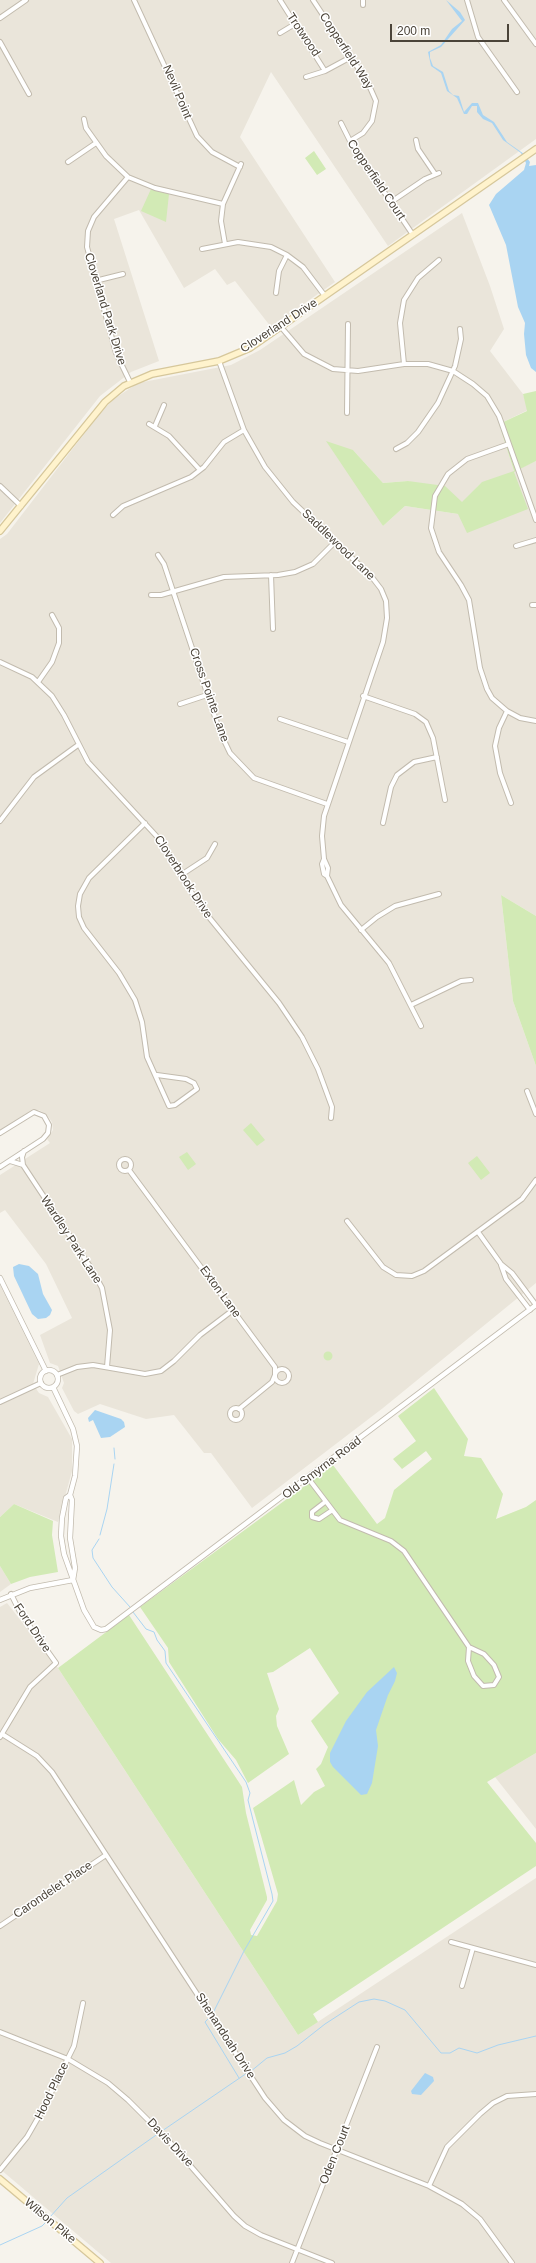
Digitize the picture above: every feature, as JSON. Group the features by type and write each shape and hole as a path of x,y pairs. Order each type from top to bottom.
{"main road":[{"name":"Cloverland Drive","path":"0,531 22,507 105,402 130,382 152,374 219,361 250,348 536,149"},
{"name":"Wilson Pike","path":"0,2179 100,2263"}],"street":[{"path":"0,18 26,0"},
{"name":"Nevil Point","path":"134,0 197,136 212,152 240,166 222,204"},
{"name":"Trotwood","path":"280,0 326,71"},
{"name":"Copperfield Way","path":"314,0 372,90 376,108 368,127 350,142"},
{"path":"363,0 363,5"},
{"path":"467,0 476,34 517,92"},
{"path":"504,0 534,39 536,44"},
{"path":"280,33 295,24"},
{"path":"0,42 29,94"},
{"path":"306,77 326,71 351,56"},
{"path":"84,119 86,127 96,143 112,164 128,177 155,188 222,204 221,221 225,244"},
{"name":"Copperfield Court","path":"341,123 350,142 413,235"},
{"path":"391,202 437,174 418,149 416,140"},
{"path":"68,162 96,143"},
{"name":"Cloverland Park Drive","path":"128,177 101,208 90,224 87,247 95,282 116,354 130,382"},
{"path":"202,249 225,244 257,244 287,255 309,273 325,296"},
{"path":"276,293 279,271 287,255"},
{"path":"404,364 400,323 404,300 418,278 439,260"},
{"path":"95,282 123,274"},
{"path":"347,413 348,324"},
{"path":"281,327 295,345 310,359 333,369 348,371 404,364 428,364 453,371 473,384 491,401 499,416 536,520"},
{"path":"396,449 407,443 424,424 453,371 461,342 460,329"},
{"name":"Saddlewood Lane","path":"219,361 244,430 258,458 277,484 334,542 377,582 386,602 387,618 384,638 327,804 322,832 324,859 322,869 327,876 336,899 389,963 421,1026"},
{"path":"155,426 164,406"},
{"path":"150,424 170,437 200,470"},
{"path":"113,515 120,508 185,481 200,470 221,445 244,430"},
{"path":"509,444 467,459 451,471 442,481 435,496 431,521 432,536 437,548 461,585 470,603 480,668 484,684 492,698 507,711 520,718 536,722"},
{"path":"0,486 22,507"},
{"path":"516,546 536,540"},
{"path":"151,595 160,595 221,578 295,572 310,565 334,542"},
{"name":"Cross Pointe Lane","path":"158,555 164,562 207,695 224,742 231,754 248,773 264,783 327,804"},
{"path":"271,575 273,630"},
{"path":"38,682 52,662 58,644 59,628 52,615"},
{"name":"Cloverbrook Drive","path":"0,662 24,672 38,682 58,704 78,745 96,773 163,844 199,905 275,997 299,1032 326,1088 332,1107 331,1118"},
{"path":"180,704 207,695"},
{"path":"363,696 422,718 431,731 445,800"},
{"path":"507,711 498,728 495,746 500,773 511,803"},
{"path":"280,719 348,742"},
{"path":"0,821 18,795 34,777 78,745"},
{"path":"383,824 391,787 397,775 414,762 437,757"},
{"path":"144,823 89,878 80,894 78,906 82,926 119,973 135,1000 142,1022 147,1057 157,1074 170,1106 176,1105 197,1088 194,1083 186,1079 157,1074"},
{"path":"181,875 207,858 215,844"},
{"path":"361,930 376,917 395,906 439,894"},
{"path":"411,1005 458,982 471,980"},
{"path":"527,1092 536,1114"},
{"path":"0,1133 32,1113 39,1113 47,1118 50,1125 47,1134 0,1168"},
{"path":"0,1126 7,1128"},
{"path":"9,1161 22,1165 24,1151"},
{"name":"Wardley Park Lane","path":"22,1165 91,1268 102,1288 110,1330 107,1367"},
{"name":"Exton Lane","path":"129,1170 275,1367 275,1375 271,1384 239,1409"},
{"path":"347,1221 383,1267 390,1272 404,1276 412,1276 424,1270 522,1199 536,1180"},
{"path":"478,1232 501,1264 512,1273 536,1305"},
{"path":"501,1264 506,1279 530,1310"},
{"path":"0,1278 46,1371"},
{"name":"Old Smyrna Road","path":"73,1580 81,1605 94,1627 100,1630 106,1629 536,1305"},
{"path":"57,1375 81,1367 107,1367 145,1374 161,1371 174,1361 200,1335 233,1310"},
{"path":"52,1370 57,1375 58,1383 53,1388 45,1387 41,1383 40,1377 46,1371 52,1370"},
{"path":"0,1402 41,1383"},
{"path":"53,1388 71,1425 77,1446 77,1465 70,1495 72,1500 70,1538 75,1568 73,1580"},
{"path":"308,1478 331,1511 346,1523 398,1546 409,1558 469,1647 484,1654 494,1665 499,1676 494,1685 485,1687 475,1679 469,1664 469,1647"},
{"path":"70,1495 66,1498 61,1536 64,1554 73,1580"},
{"path":"325,1502 312,1512 312,1517 319,1520 331,1511"},
{"path":"0,1600 11,1594 30,1588 73,1580"},
{"name":"Ford Drive","path":"1,1736 30,1687 56,1663 21,1614 11,1594"},
{"path":"434,1606 439,1603"},
{"name":"Shenandoah Drive","path":"1,1736 44,1762 106,1854 265,2098 284,2120 305,2136 336,2151 429,2186 445,2194 472,2211 489,2230 512,2263"},
{"name":"Carondelet Place","path":"0,1926 106,1854"},
{"path":"451,1942 536,1965"},
{"path":"462,1986 473,1948"},
{"name":"Hood Place","path":"0,2170 36,2123 68,2059 78,2034 83,2003"},
{"name":"Davis Drive","path":"0,2032 68,2059 93,2073 120,2093 163,2134 234,2216 245,2226 261,2235 332,2263"},
{"name":"Oden Court","path":"292,2263 377,2046"},
{"path":"429,2186 447,2147 480,2114 493,2103 507,2096 536,2094"}],"shaded area":[{"path":"0,0 536,0 536,139 388,246 271,72 240,137 335,282 271,327 235,281 227,285 215,269 184,288 139,210 114,219 159,361 131,372 100,396 0,523"},
{"path":"462,213 490,286 504,329 490,351 523,394 528,410 499,424 514,471 536,461 536,916 501,895 513,1001 536,1066 536,1283 383,1408 252,1508 211,1453 204,1453 174,1415 146,1419 100,1404 78,1414 74,1411 62,1388 64,1383 58,1366 50,1363 40,1335 72,1318 46,1264 5,1210 0,1213 0,1175 50,1143 47,1139 53,1130 52,1122 46,1114 39,1110 32,1110 0,1133 0,539 7,534 101,412 114,399 138,383 231,365 260,350","holes":["353,450 383,483 408,481 462,503 482,482 458,514 405,506 383,526"]},
{"path":"0,1285 39,1364 33,1384 39,1393 48,1397 72,1439 72,1471 58,1522 14,1504 0,1517"},
{"path":"0,1566 11,1584 0,1592"},
{"path":"7,1603 58,1668 298,2035 536,1878 536,2263 111,2263 0,2169 0,1607"},
{"path":"536,1753 536,1829 495,1777"}],"green space":[{"path":"314,151 326,169 317,175 305,158"},
{"path":"151,189 169,194 166,222 141,211"},
{"path":"536,391 536,461 514,472 528,509 467,533 458,514 405,506 383,526 326,441 353,450 383,483 408,481 445,486 462,502 482,482 514,471 499,424 527,411 523,394"},
{"path":"501,895 536,916 536,1066 513,1001"},
{"path":"251,1123 265,1140 257,1146 243,1130"},
{"path":"187,1152 196,1164 188,1170 179,1157"},
{"path":"477,1156 490,1173 481,1180 468,1163"},
{"path":"328,1351 333,1356 328,1361 323,1356"},
{"path":"434,1388 468,1439 464,1456 481,1458 503,1494 496,1519 526,1507 536,1500 536,1753 487,1782 536,1843 536,1866 313,2014 318,2022 298,2035 58,1668 129,1615 242,1787 246,1813 267,1897 267,1900 250,1930 251,1935 257,1936 277,1901 278,1894 253,1808 294,1780 301,1805 314,1792 325,1786 316,1769 321,1764 328,1747 311,1721 339,1693 310,1648 273,1672 267,1673 279,1709 276,1716 277,1726 289,1754 248,1783 236,1760 218,1739 169,1662 168,1648 140,1607 333,1465 377,1524 385,1518 394,1490 432,1459 426,1451 402,1469 393,1459 416,1441 398,1416"},
{"path":"14,1504 53,1521 52,1535 58,1572 30,1577 11,1584 0,1566 0,1517"}],"water":[{"path":"446,0 460,12 465,20 441,47 430,52 430,58 433,66 443,72 449,91 453,95 459,96 464,112 472,103 478,103 483,115 494,122 507,142 524,154 530,162 529,166 536,165 536,372 531,368 526,355 524,334 525,323 518,307 506,245 489,205 496,194 524,170 526,163 521,153 503,140 492,123 483,119 477,112 477,106 472,106 467,114 464,114 457,98 447,91 441,73 431,66 428,52 441,45 452,29 462,21"},
{"path":"19,1264 29,1266 38,1274 43,1294 52,1310 50,1315 46,1318 38,1319 32,1314 14,1276 13,1267"},
{"path":"95,1410 121,1419 124,1422 125,1427 110,1437 101,1438 93,1420 89,1422 88,1418"},
{"path":"394,1667 397,1673 395,1681 388,1695 376,1730 378,1746 372,1783 367,1794 361,1795 333,1767 330,1762 330,1753 346,1721 367,1692"},
{"path":"425,2073 433,2077 434,2081 421,2095 412,2094 411,2091"}],"waterway":[{"path":"114,1448 115,1459"},
{"path":"100,1535 107,1509 114,1464"},
{"path":"99,1539 92,1550 93,1558 112,1587 130,1607"},
{"path":"133,1612 146,1629 154,1632 157,1640 165,1651 166,1663 246,1782 250,1793 248,1800 272,1894 273,1901 244,1951 212,2015"},
{"path":"250,2072 267,2058 285,2053 297,2046 325,2024 359,2002 374,1999 385,2001 405,2010 441,2053 450,2053 459,2048 477,2053 498,2045 536,2036"},
{"path":"210,2017 205,2022 239,2078"},
{"path":"162,2131 247,2073"},
{"path":"50,2217 67,2198 159,2133"},
{"path":"0,2245 42,2226 47,2221"}]}
